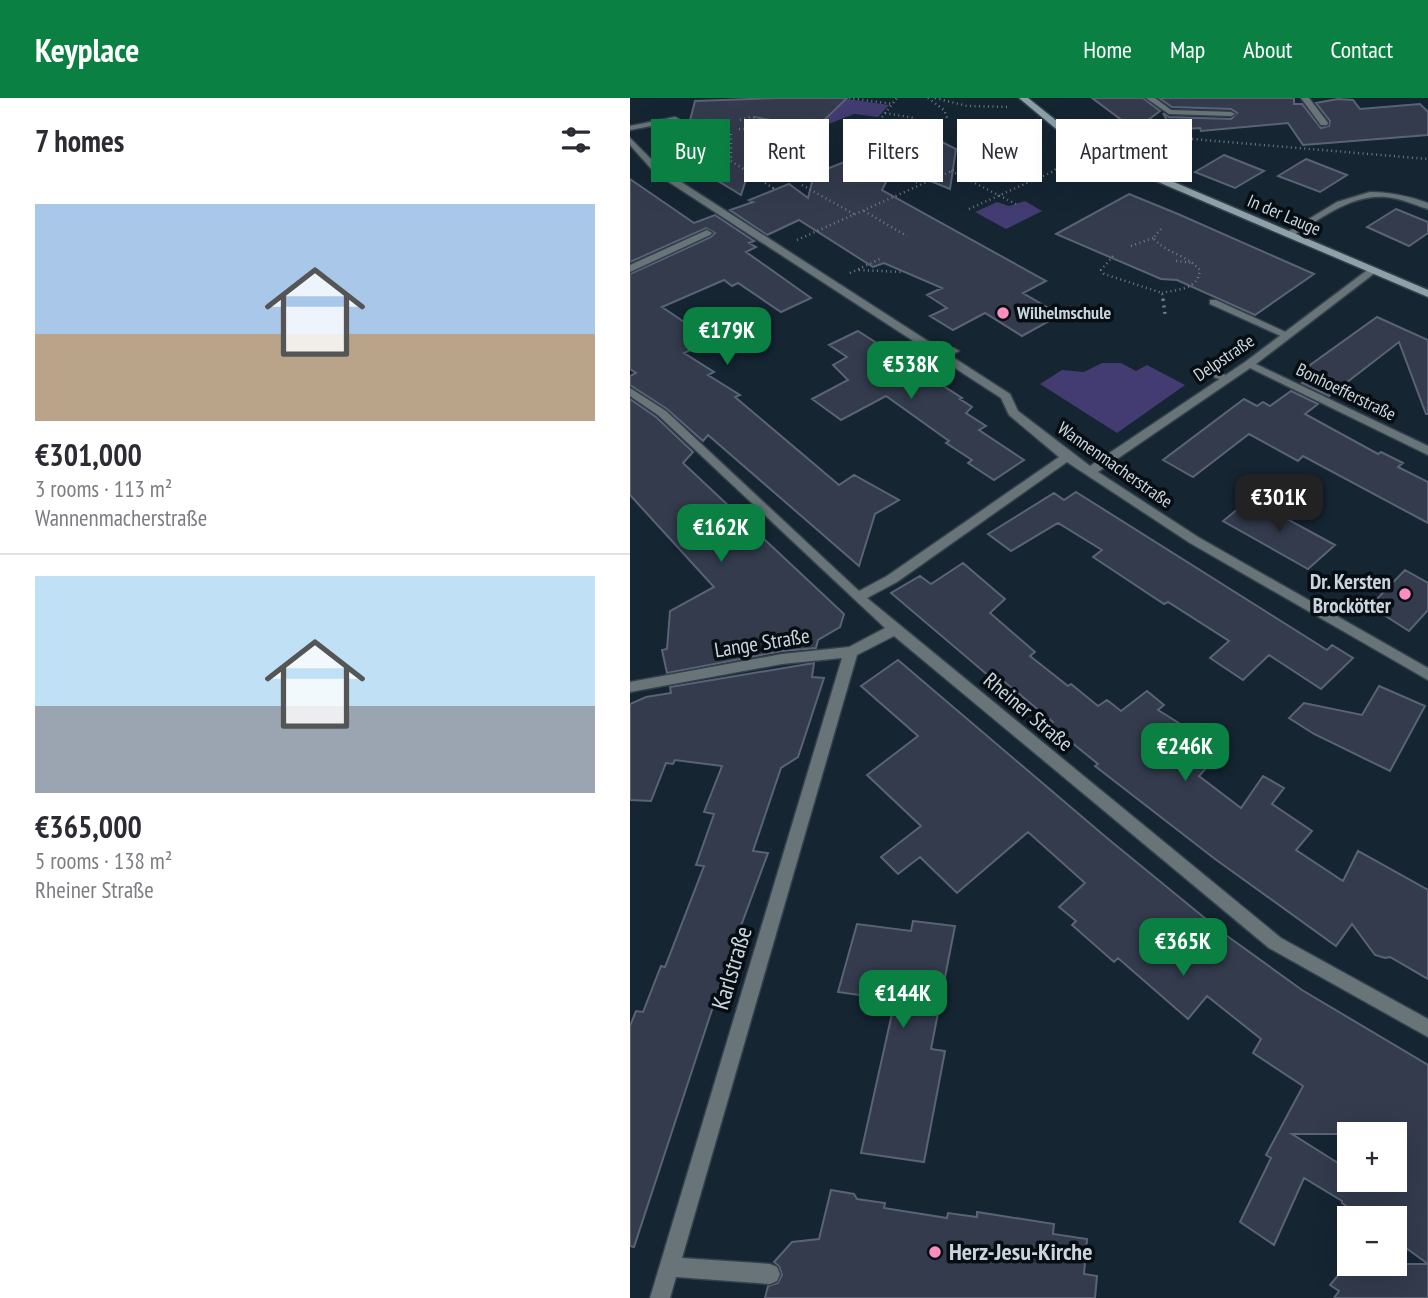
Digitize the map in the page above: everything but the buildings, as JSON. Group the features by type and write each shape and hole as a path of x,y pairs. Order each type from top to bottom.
{"street":[{"path":"1150,98 1169,112 1231,114"},
{"path":"1305,98 1324,123"},
{"name":"In der Lauge","path":"1025,100 1070,136 1119,162 1428,294"},
{"path":"630,128 651,124"},
{"name":"Wannenmacherstraße","path":"630,140 658,171 830,282 949,353 1006,396 1013,413 1068,457 1194,540 1428,675"},
{"path":"1289,234 1353,196 1374,192 1402,195 1428,206"},
{"path":"630,269 707,233"},
{"name":"Delpstraße","path":"1091,471 1224,378 1249,364 1373,270"},
{"path":"1213,302 1287,335"},
{"name":"Bonhoefferstraße","path":"1249,364 1428,451"},
{"path":"1208,371 1224,378"},
{"name":"Rheiner Straße","path":"630,391 662,413 895,629 1275,943 1428,1028"},
{"path":"858,597 892,579 1068,457"},
{"name":"Lange Straße","path":"630,687 782,659 851,652 895,629"},
{"name":"Karlstraße","path":"660,1298 851,652"},
{"path":"669,1267 770,1274"}],"path":[{"path":"849,98 893,104"},
{"path":"882,117 897,98"},
{"path":"928,98 944,110 948,120"},
{"path":"935,98 967,106 993,108 1012,107 1025,100"},
{"path":"885,113 915,118"},
{"path":"740,120 750,117"},
{"path":"739,129 744,129"},
{"path":"732,134 731,162 744,171"},
{"path":"1192,138 1428,159"},
{"path":"777,248 957,168"},
{"path":"951,171 1016,204"},
{"path":"761,182 770,188 772,185 767,182"},
{"path":"914,182 920,185"},
{"path":"969,209 1030,182"},
{"path":"802,185 855,214"},
{"path":"863,210 907,236"},
{"path":"815,226 820,229"},
{"path":"1131,246 1153,239 1161,229"},
{"path":"1113,256 1101,270 1104,274 1161,293 1192,286 1199,278 1200,270 1195,264 1157,244 1153,239"},
{"path":"830,282 880,259"},
{"path":"1176,261 1195,264"},
{"path":"858,270 903,272"},
{"path":"1161,293 1165,314"}],"shaded area":[{"path":"847,99 889,105 878,117 854,114 829,124 829,119 818,119 833,106"},
{"path":"1025,201 1042,211 1006,229 975,212 997,202 1009,206"},
{"path":"1102,363 1121,363 1136,371 1147,365 1185,385 1117,433 1040,384 1062,370 1084,372"}],"place":[{"name":"Wilhelmschule","path":"1003,313"},
{"name":"Dr. Kersten Brockötter","path":"1405,594"},
{"name":"Herz-Jesu-Kirche","path":"935,1252"}]}
